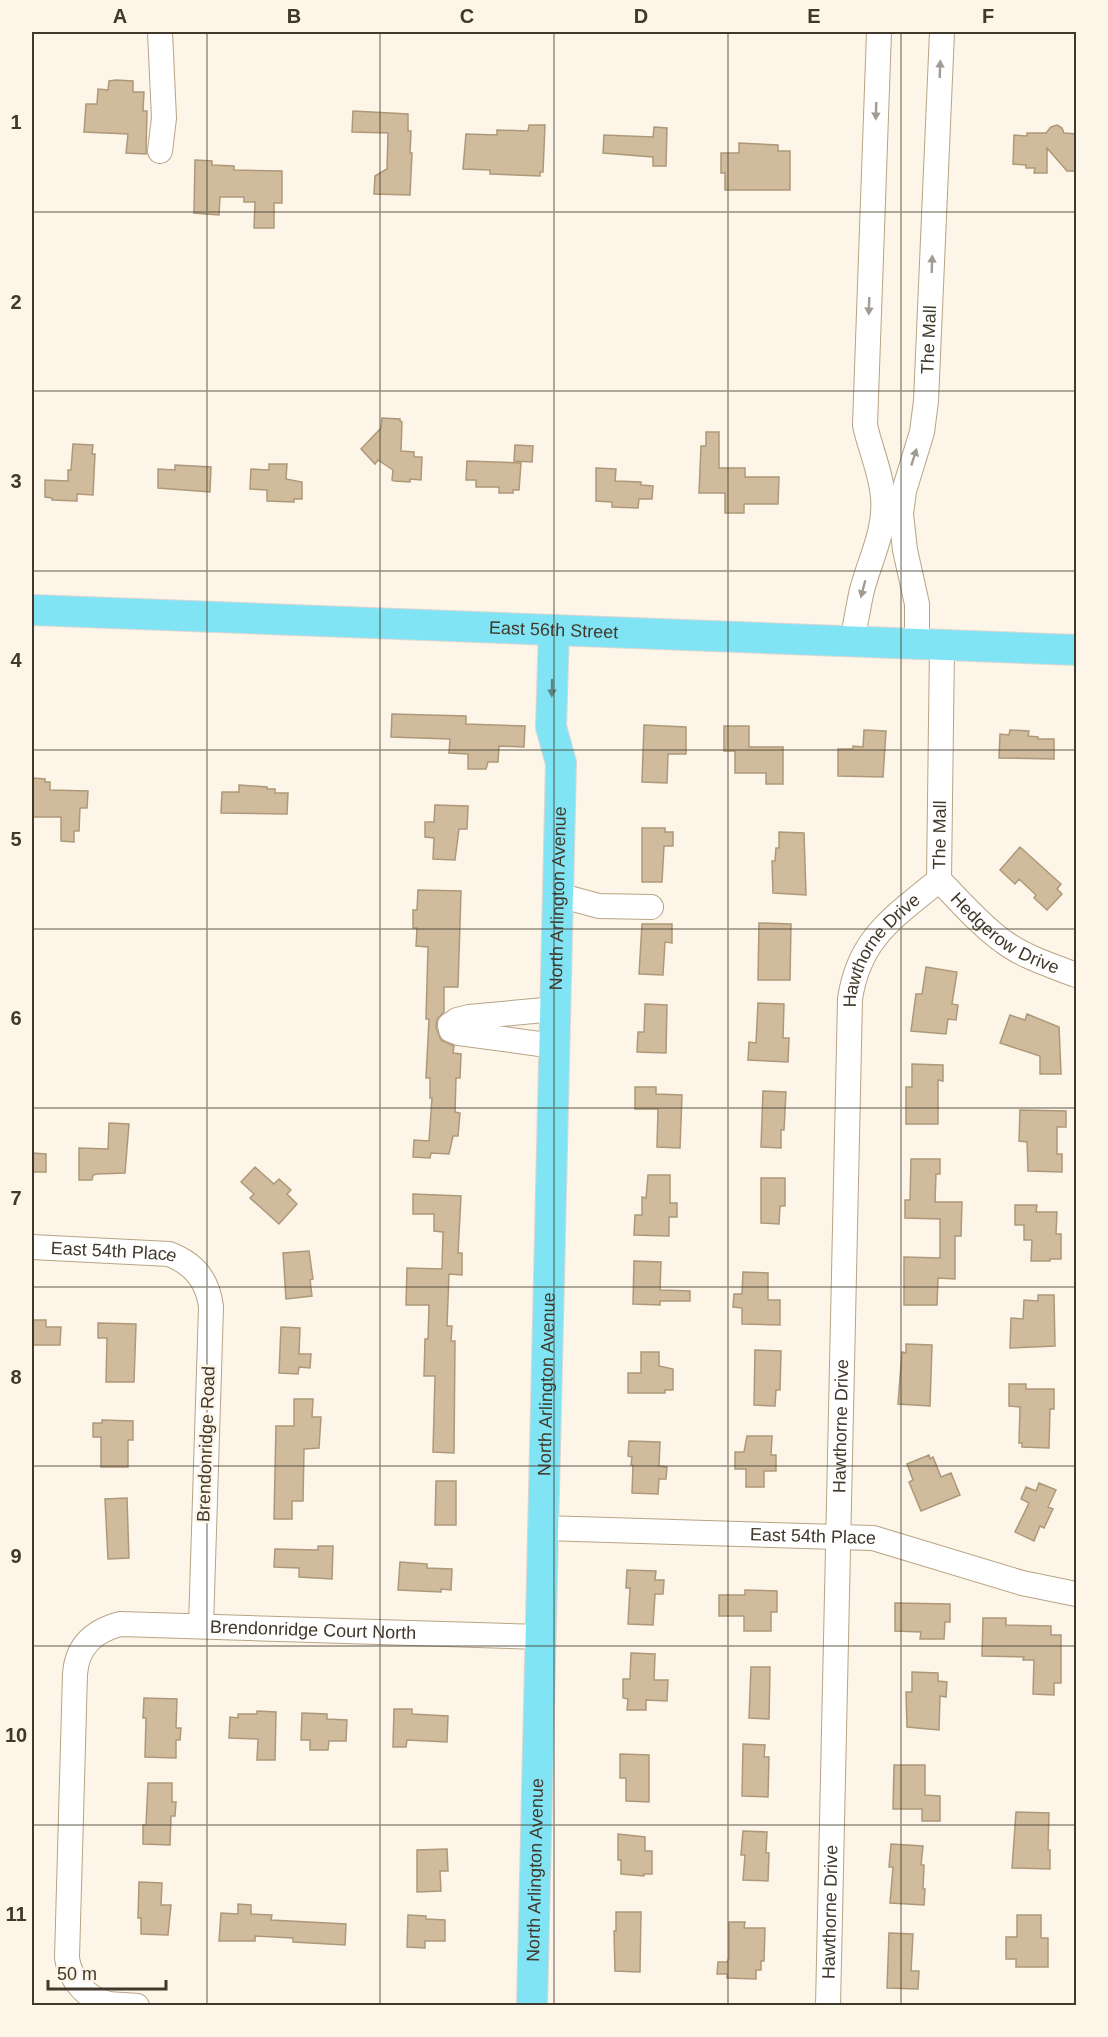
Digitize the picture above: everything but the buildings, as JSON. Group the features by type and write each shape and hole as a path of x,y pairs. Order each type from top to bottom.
{"main road":[{"name":"East 56th Street","path":"32,610 1077,650"},
{"name":"North Arlington Avenue","path":"532,2006 561,763 572,729 564,630"}],"street":[{"path":"160,32 164,118 160,151"},
{"name":"The Mall","path":"879,32 865,425 880,481 892,506 905,550 929,644 939,880"},
{"name":"The Mall","path":"852,640 862,589 892,506 909,473 922,432 926,401 942,32"},
{"path":"877,548 905,550"},
{"name":"Hedgerow Drive","path":"939,880 1004,943 1077,975"},
{"name":"Hawthorne Drive","path":"828,2006 850,999 856,970 870,943 884,926 939,880"},
{"path":"558,895 599,906 651,907"},
{"path":"554,1046 459,1033 451,1030 450,1025 457,1020 469,1017 555,1009"},
{"name":"East 54th Place","path":"32,1247 161,1252 180,1258 192,1267"},
{"name":"Brendonridge Road","path":"192,1267 206,1285 211,1307 201,1626"},
{"name":"East 54th Place","path":"543,1528 873,1538 1022,1583 1077,1594"},
{"name":"Brendonridge Court North","path":"137,2006 109,2004 95,1998 80,1987 70,1972 66,1950 75,1674 80,1653 88,1640 106,1628 120,1624 540,1637"}]}
